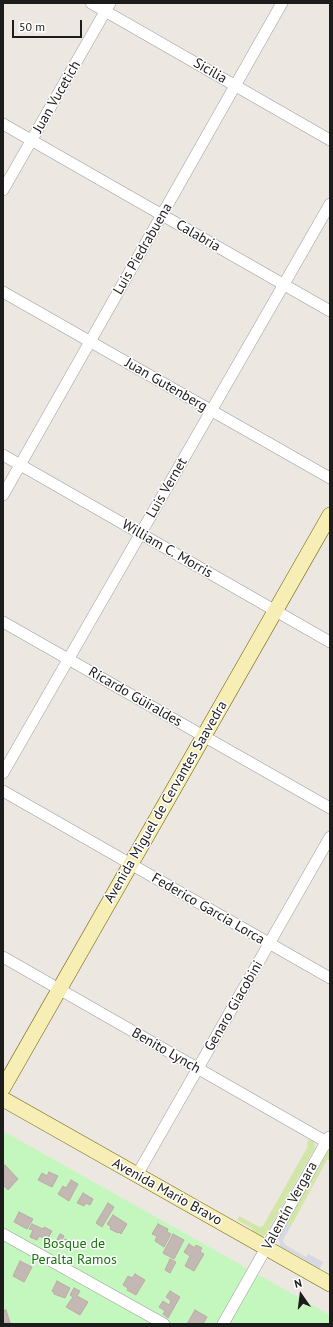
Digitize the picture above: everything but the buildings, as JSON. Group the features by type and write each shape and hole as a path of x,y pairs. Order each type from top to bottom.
{"main road":[{"name":"Avenida Miguel de Cervantes Saavedra","path":"3,1088 330,515"},
{"name":"Avenida Mario Bravo","path":"3,1099 137,1175 264,1252 330,1295"},
{"name":"Avenida Mario Bravo","path":"3,1110 264,1252 330,1284"}],"street":[{"name":"Sicilia","path":"91,3 108,7 235,86 330,140"},
{"name":"Luis Piedrabuena","path":"3,495 282,3"},
{"name":"Juan Vucetich","path":"3,190 108,7"},
{"name":"Calabria","path":"3,124 330,311"},
{"name":"Luis Vernet","path":"3,773 330,204"},
{"name":"Juan Gutenberg","path":"3,292 330,478"},
{"name":"William C. Morris","path":"3,455 330,642"},
{"name":"Ricardo Güiraldes","path":"3,622 330,808"},
{"name":"Federico García Lorca","path":"3,791 330,978"},
{"name":"Genaro Giacobini","path":"137,1175 330,838"},
{"name":"Benito Lynch","path":"3,957 198,1069 329,1140"},
{"name":"Valentín Vergara","path":"223,1324 329,1140"},
{"path":"3,1234 164,1324"}],"green space":[{"name":"Bosque de Peralta Ramos","path":"3,1131 330,1315 330,1324 3,1324"},
{"path":"310,1138 314,1141 315,1148 266,1234 261,1238 250,1234 253,1229 237,1220 239,1216 259,1227 263,1226 308,1146 307,1143"},
{"path":"330,1150 330,1160 327,1160 291,1226 285,1223 328,1151"}],"shaded area":[{"path":"285,1223 291,1226 283,1240 284,1244 306,1257 308,1254 323,1262 318,1272 303,1263 305,1260 287,1250 285,1253 280,1247 279,1239 277,1238"}]}
